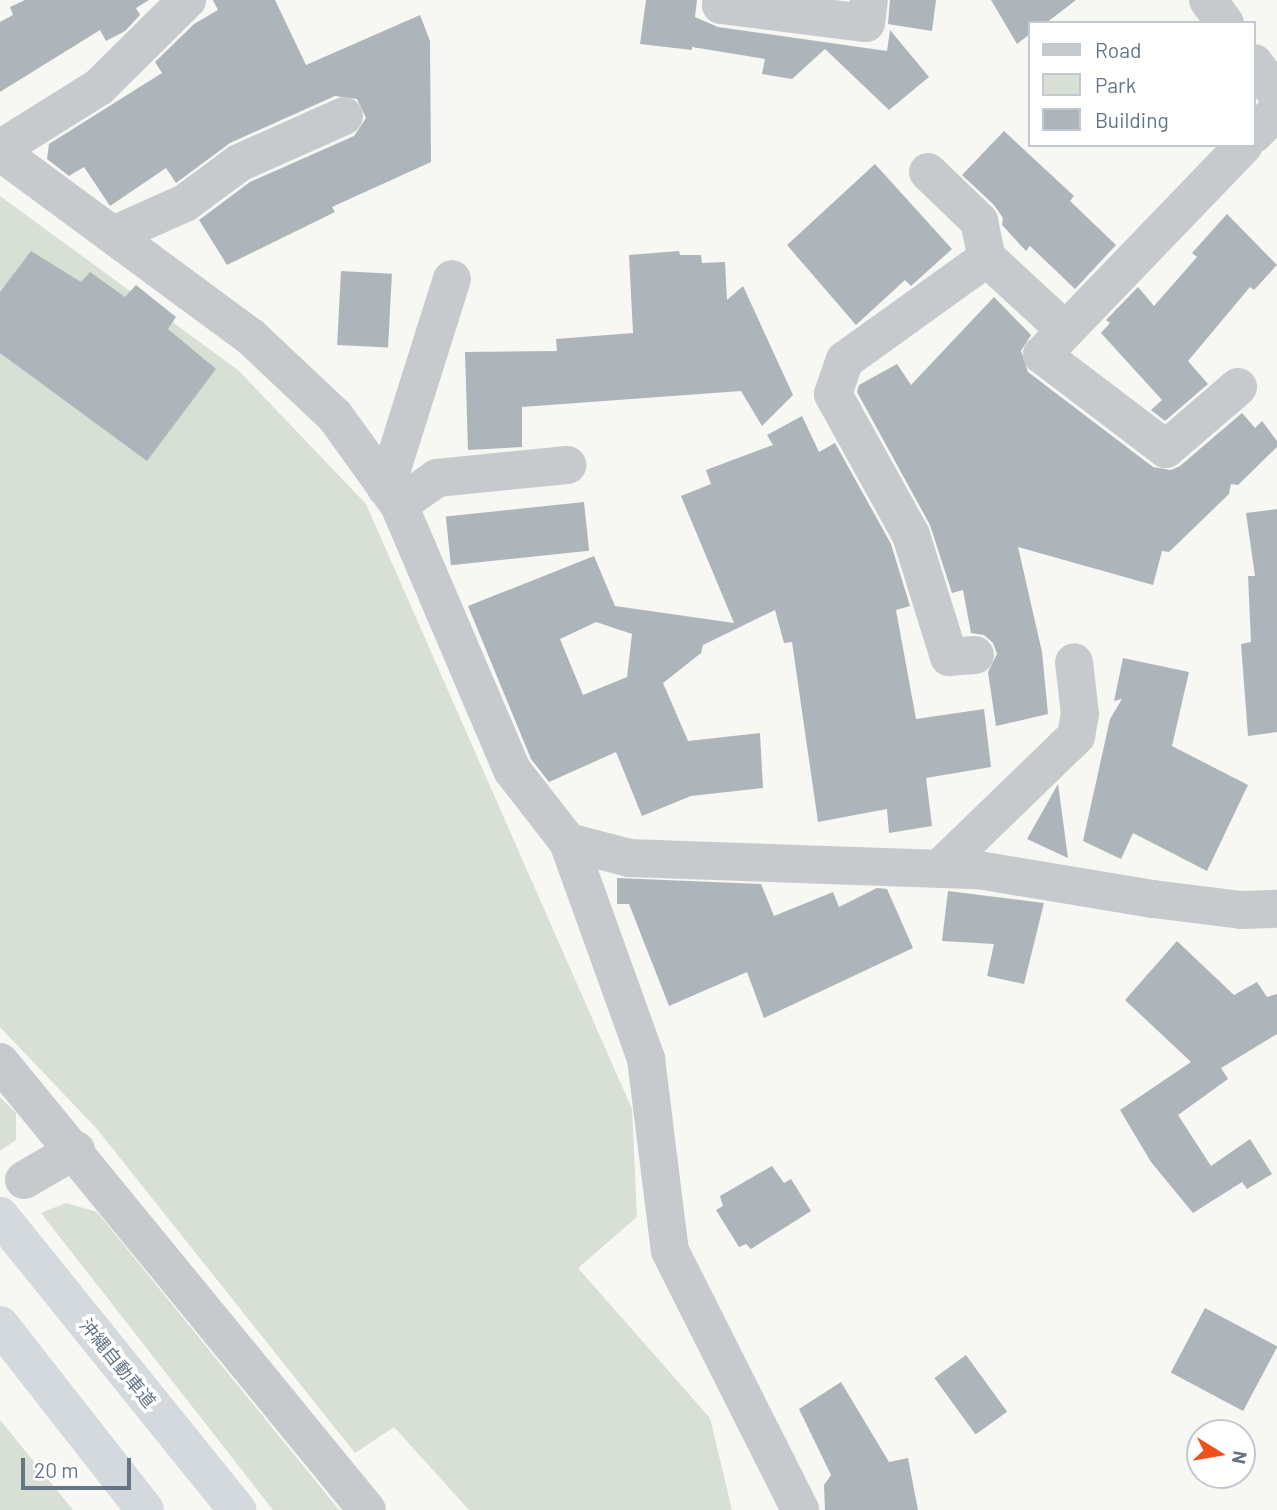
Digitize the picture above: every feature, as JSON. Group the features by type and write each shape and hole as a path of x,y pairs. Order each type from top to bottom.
{"highway":[{"name":"沖縄自動車道","path":"0,1216 237,1510"},
{"path":"0,1325 145,1510"}],"street":[{"path":"187,0 99,87 0,150 250,336 335,416 393,496 513,770 568,842 646,1059 670,1251 800,1510"},
{"path":"722,0 722,5 866,23 869,0"},
{"path":"1209,0 1224,21"},
{"path":"1256,66 1277,95"},
{"path":"1256,132 1277,111"},
{"path":"113,235 185,203 239,163 344,116"},
{"path":"1238,387 1166,449 1042,355 1242,147"},
{"path":"928,172 979,221 987,258 1065,330"},
{"path":"975,655 949,657 911,535 833,394 845,360 987,258"},
{"path":"393,496 452,279"},
{"path":"393,496 437,478 567,465"},
{"path":"940,868 1076,736 1080,714 1074,662"},
{"path":"568,842 629,858 940,868 1241,910 1277,909"},
{"path":"0,1062 76,1150 367,1510"},
{"path":"24,1180 76,1150"}],"green space":[{"path":"0,196 238,370 366,504 632,1109 637,1217 578,1268 710,1418 732,1510 469,1510 394,1427 355,1453 97,1129 0,1027"},
{"path":"0,1097 16,1113 16,1140 0,1151"},
{"path":"66,1203 97,1212 339,1510 273,1510 41,1213"},
{"path":"0,1420 73,1510 0,1510"}],"building":[{"path":"25,0 149,0 136,8 140,15 125,31 106,41 100,30 0,92 0,22 13,15 10,7"},
{"path":"213,0 275,0 306,65 420,15 430,41 431,162 332,207 335,212 227,265 199,220 250,182 354,136 366,118 357,99 335,96 230,143 176,183 166,168 110,206 84,167 69,176 47,159 49,144 162,73 155,62 194,24 218,10"},
{"path":"646,0 697,0 695,17 718,27 887,51 890,30 929,77 889,110 825,49 792,79 762,74 765,59 692,47 692,50 640,44"},
{"path":"890,0 936,0 932,31 888,24"},
{"path":"991,0 1076,0 1049,21 1028,21 1028,36 1017,44"},
{"path":"1004,131 1074,196 1070,201 1116,245 1075,289 1030,246 1026,251 1002,225 1003,218 994,205 962,175"},
{"path":"875,164 952,249 911,286 905,280 856,325 787,245"},
{"path":"1227,214 1277,265 1254,290 1250,287 1188,361 1208,384 1165,421 1151,410 1162,400 1101,333 1110,323 1106,320 1138,287 1154,306 1197,257 1192,253"},
{"path":"31,251 81,282 90,272 125,297 136,285 176,317 168,329 216,369 147,461 0,353 0,292"},
{"path":"679,251 680,255 701,255 702,263 725,262 727,300 743,286 793,395 762,426 741,391 522,407 522,447 468,450 465,352 557,351 556,339 633,333 629,255"},
{"path":"341,271 392,274 388,348 337,345"},
{"path":"994,297 1031,335 1021,351 1028,372 1153,467 1171,470 1180,466 1242,413 1255,428 1262,421 1277,441 1277,447 1238,485 1231,484 1229,494 1169,552 1162,551 1153,585 1018,547 1042,652 1048,714 996,726 988,672 997,654 993,643 984,635 971,633 963,590 952,593 930,525 857,392 859,385 897,364 911,385"},
{"path":"802,416 819,452 835,443 891,544 910,606 896,610 916,719 984,709 991,767 926,778 932,826 889,833 887,809 818,822 792,642 784,643 775,610 703,645 701,653 663,683 688,741 760,733 763,788 691,796 642,816 616,752 549,782 531,759 468,606 594,556 615,606 734,623 681,496 711,484 706,470 773,445 767,435","holes":["596,622 632,634 627,677 583,695 560,639"]},
{"path":"584,502 589,551 451,565 446,517"},
{"path":"1277,509 1277,732 1248,736 1241,644 1251,642 1248,576 1255,576 1246,513"},
{"path":"1123,658 1189,672 1172,746 1248,785 1207,871 1133,833 1121,859 1083,841 1110,719 1122,699 1114,701"},
{"path":"1058,784 1068,858 1027,839"},
{"path":"617,878 761,884 774,916 833,892 839,907 877,888 887,889 913,948 764,1018 747,972 669,1006 629,904 617,904"},
{"path":"948,891 1044,903 1024,984 987,976 994,944 942,941"},
{"path":"1177,941 1234,995 1257,982 1267,997 1277,994 1277,1034 1221,1068 1228,1079 1178,1115 1211,1166 1250,1139 1272,1174 1247,1189 1242,1182 1193,1213 1151,1162 1120,1110 1191,1062 1125,1000"},
{"path":"772,1166 784,1183 791,1179 811,1211 751,1249 746,1244 739,1247 716,1210 723,1206 720,1196"},
{"path":"1205,1308 1277,1346 1243,1411 1171,1372"},
{"path":"966,1355 1007,1412 976,1435 934,1378"},
{"path":"841,1382 889,1462 908,1458 918,1510 825,1510 824,1485 831,1475 799,1409"}]}
